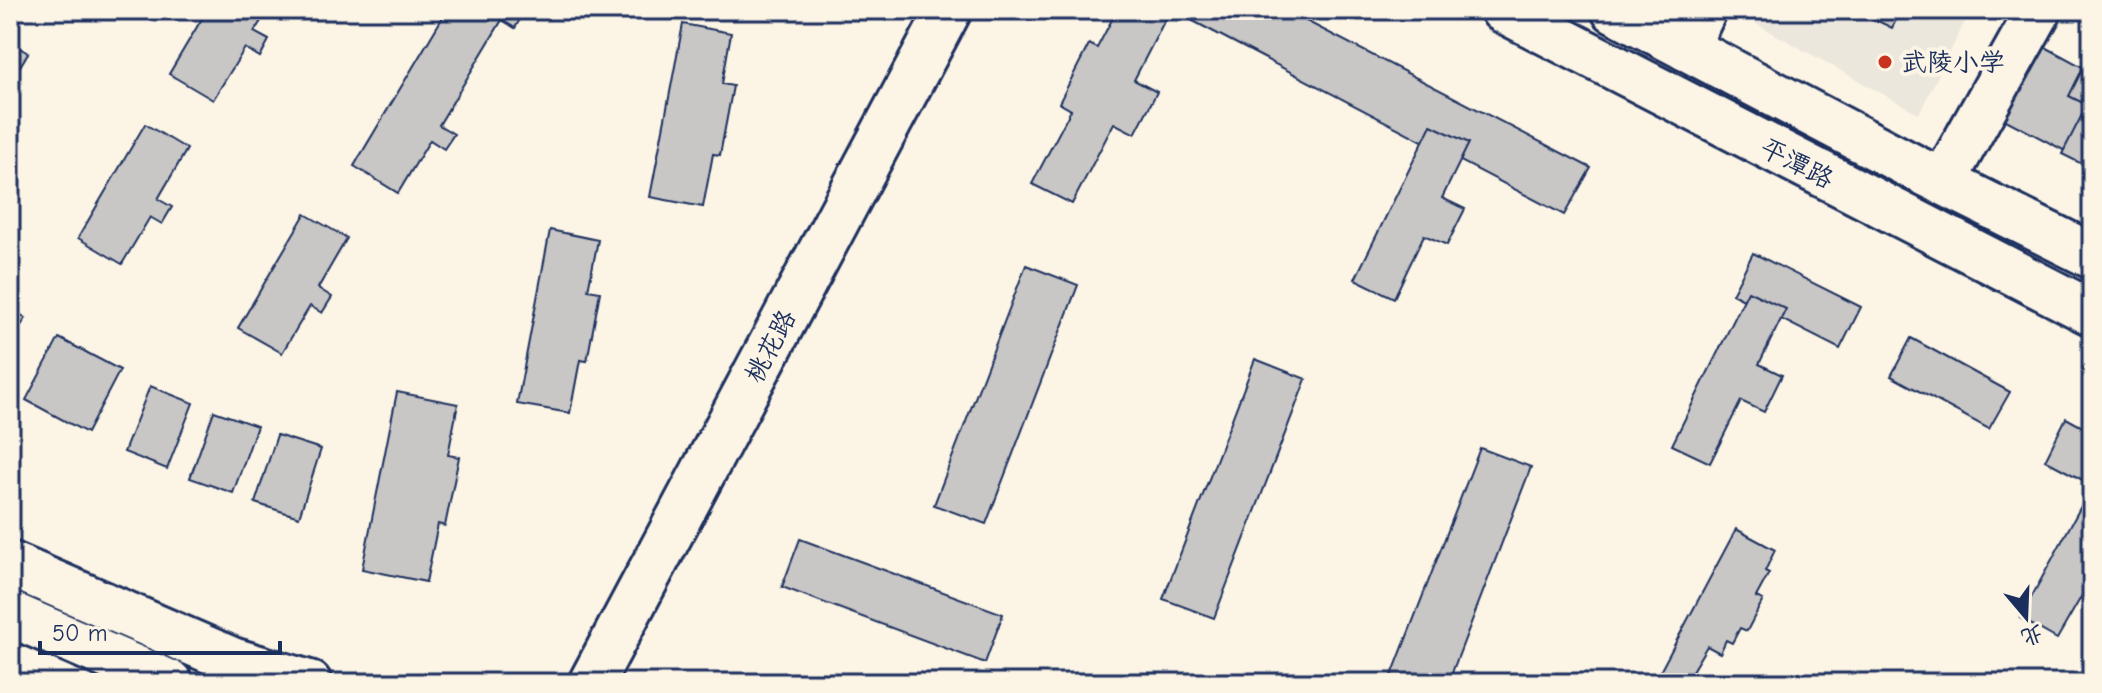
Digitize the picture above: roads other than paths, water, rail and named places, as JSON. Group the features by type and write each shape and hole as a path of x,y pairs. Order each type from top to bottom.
{"street":[{"name":"桃花路","path":"591,683 949,10"},
{"name":"平潭路","path":"1503,10 2092,313"},
{"name":"平潭路","path":"1614,10 1695,29 1943,182 2092,256"},
{"path":"1943,182 2039,10"},
{"path":"10,564 232,660 309,683"},
{"path":"10,614 170,683"}],"place":[{"name":"武陵小学","path":"1885,62"}]}
